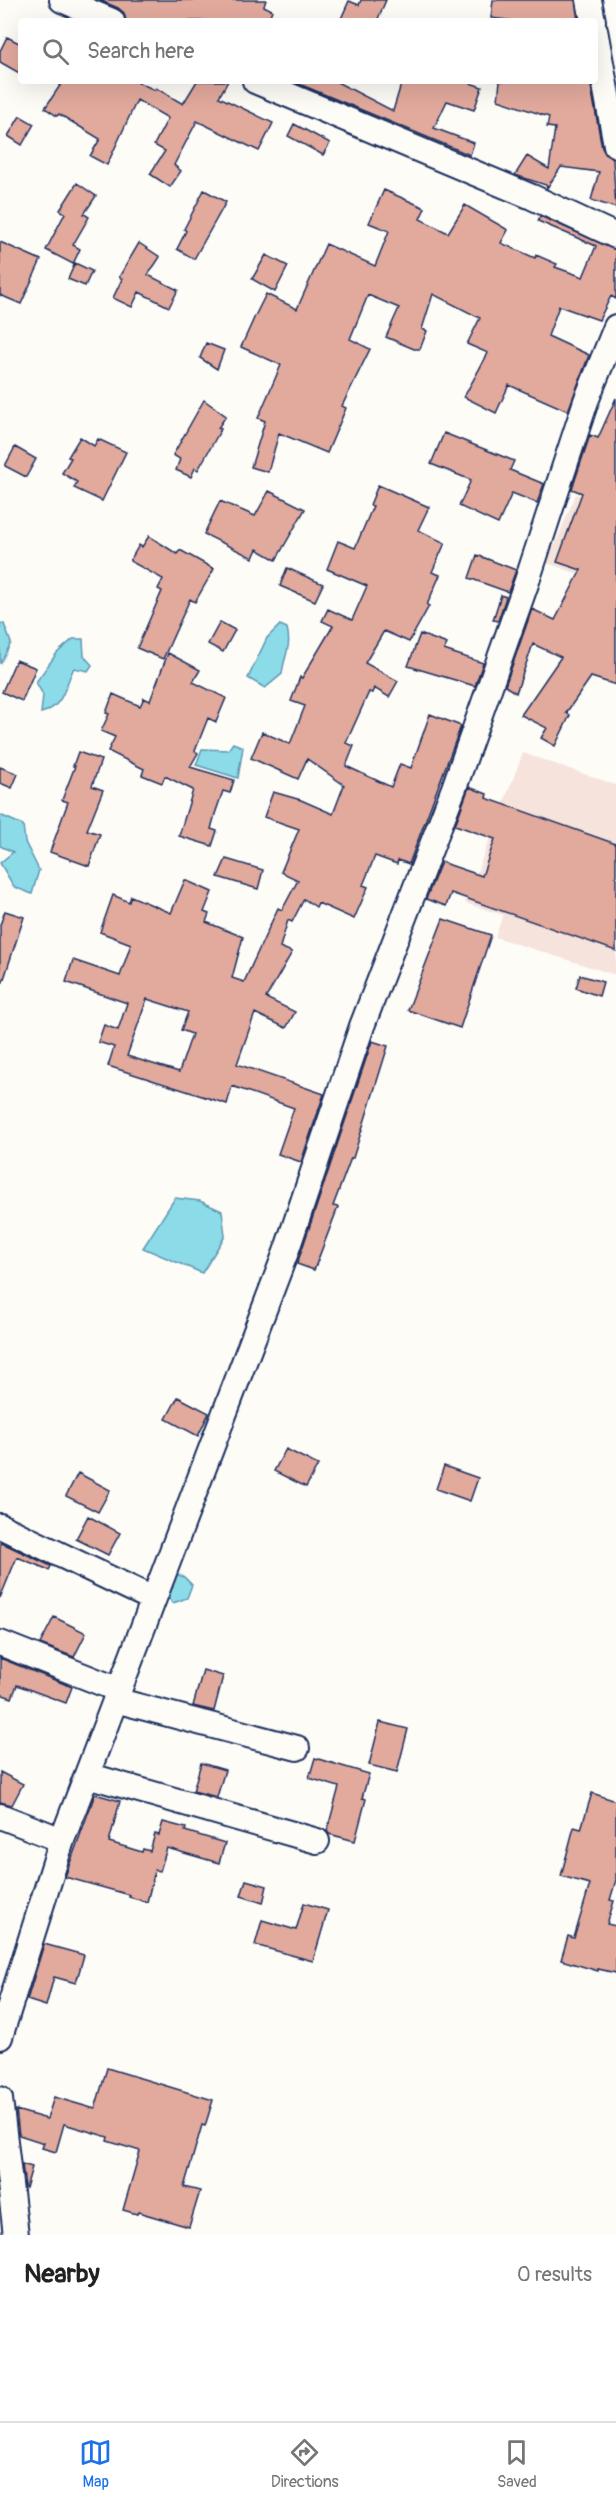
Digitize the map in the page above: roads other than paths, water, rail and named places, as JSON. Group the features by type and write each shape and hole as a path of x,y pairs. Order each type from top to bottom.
{"street":[{"path":"62,0 105,18"},
{"path":"590,0 593,18"},
{"path":"598,46 616,145"},
{"path":"262,84 532,197 616,236"},
{"path":"0,2037 62,1840 286,1252 362,1026 454,788 527,581 586,401 616,327"},
{"path":"0,1526 153,1599"},
{"path":"0,1643 117,1695 297,1748"},
{"path":"87,1774 317,1841"},
{"path":"0,1816 62,1840"},
{"path":"0,2099 16,2235"}],"water":[{"path":"0,623 4,624 11,643 0,664"},
{"path":"280,625 287,628 289,641 282,674 265,688 248,678 267,638"},
{"path":"73,639 83,639 84,656 92,665 88,671 74,668 59,701 49,710 41,713 43,695 36,682 57,653"},
{"path":"233,743 243,747 238,778 196,765 202,749 228,750"},
{"path":"0,815 23,825 25,842 39,870 32,894 14,887 0,863 13,852 0,846"},
{"path":"175,1198 200,1201 222,1211 225,1236 202,1273 143,1248"},
{"path":"173,1573 184,1577 192,1585 187,1598 173,1603 164,1592"}]}
